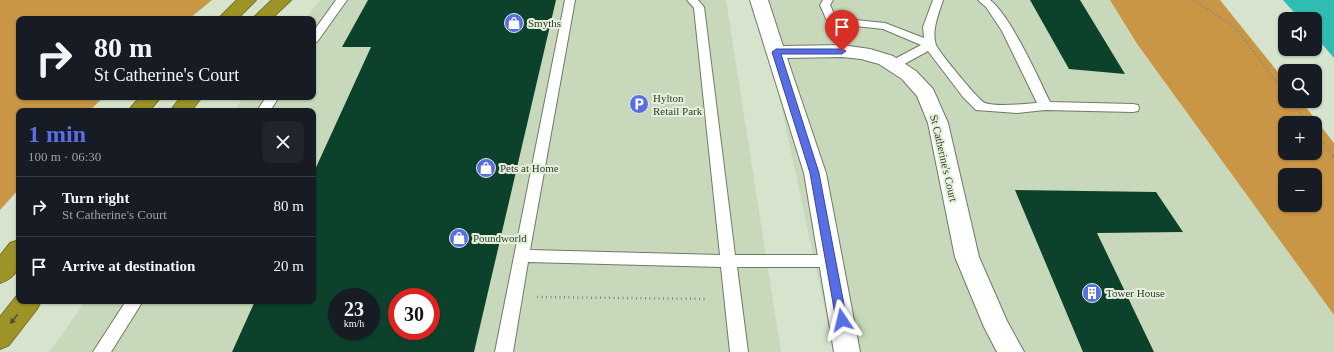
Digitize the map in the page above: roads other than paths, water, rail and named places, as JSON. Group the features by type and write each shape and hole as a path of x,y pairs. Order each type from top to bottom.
{"highway":[{"path":"230,16 247,0"},
{"path":"264,16 282,0"},
{"path":"141,108 148,100"},
{"path":"183,108 189,100"},
{"path":"0,273 16,254"},
{"path":"0,337 26,304"}],"street":[{"path":"759,0 815,173 847,352"},
{"name":"St Catherine's Court","path":"776,52 842,51 863,53 886,60 909,75 926,94 938,123 967,257 997,327 1011,352"}],"lane":[{"path":"316,36 342,0"},
{"path":"504,352 570,0"},
{"path":"692,0 699,7 739,352"},
{"path":"828,0 825,5 832,21 886,26 930,45 968,94 981,107 1017,109 1046,106 1133,108"},
{"path":"930,45 929,27 938,0"},
{"path":"982,0 986,1 998,17 1031,74 1046,106"},
{"path":"893,65 930,45"},
{"path":"521,256 728,261 831,261"},
{"path":"102,352 133,304"}],"water":[{"path":"1283,0 1334,0 1334,58 1322,44 1322,12 1294,12"}],"place":[{"name":"Smyths","path":"514,23"},
{"name":"Hylton Retail Park","path":"639,104"},
{"name":"Pets at Home","path":"486,168"},
{"name":"Poundworld","path":"459,238"},
{"name":"Tower House","path":"1092,293"}]}
